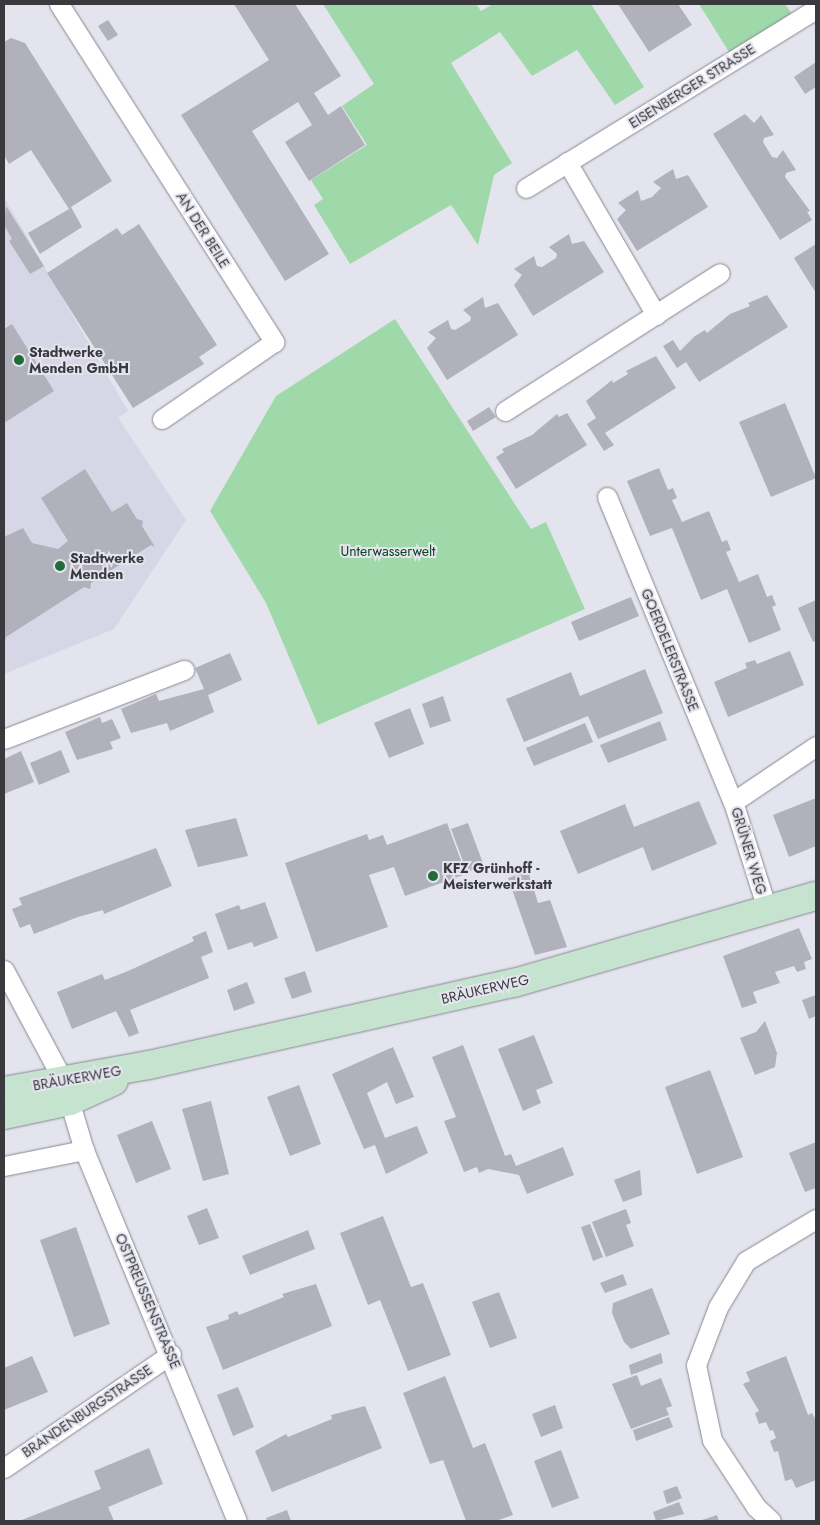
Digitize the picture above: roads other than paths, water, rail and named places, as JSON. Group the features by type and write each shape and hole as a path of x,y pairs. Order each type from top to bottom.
{"main road":[{"name":"BRÄUKERWEG","path":"4,1115 66,1091 150,1065 514,983 816,896"},
{"name":"BRÄUKERWEG","path":"4,1091 66,1091"}],"street":[{"name":"AN DER BEILE","path":"59,4 274,342 162,419"},
{"name":"EISENBERGER STRASSE","path":"526,188 816,9"},
{"path":"567,162 656,316"},
{"path":"505,411 656,316 720,273"},
{"name":"GOERDELERSTRASSE","path":"607,497 733,802"},
{"path":"4,739 184,670"},
{"name":"GRÜNER WEG","path":"767,909 733,802 816,746"},
{"name":"OSTPREUSSENSTRASSE","path":"4,970 66,1091 84,1150 171,1354 237,1521"},
{"path":"4,1166 84,1150"},
{"path":"771,1521 756,1507 712,1440 696,1365 718,1307 746,1262 816,1219"},
{"name":"BRANDENBURGSTRASSE","path":"4,1468 171,1354"}],"place":[{"name":"Stadtwerke Menden GmbH","path":"19,360"},
{"name":"Stadtwerke Menden","path":"60,566"},
{"name":"KFZ Grünhoff - Meisterwerkstatt","path":"433,876"}],"park label":[{"name":"Unterwasserwelt","path":"388,551"}]}
